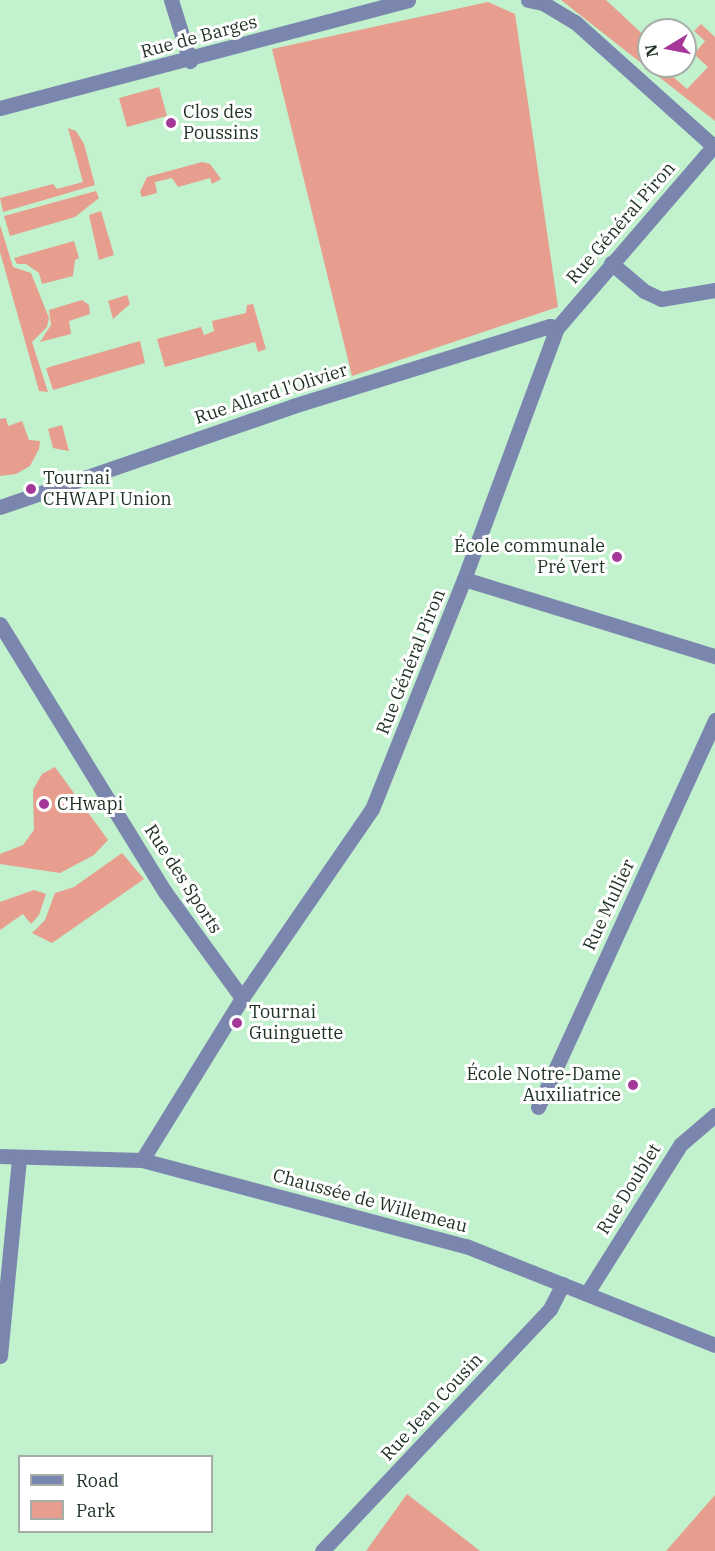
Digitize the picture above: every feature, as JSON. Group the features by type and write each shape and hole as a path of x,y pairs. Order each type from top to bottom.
{"street":[{"path":"171,0 190,61"},
{"name":"Rue de Barges","path":"0,108 190,61 408,0"},
{"path":"528,0 543,3 575,22 714,145"},
{"name":"Rue Général Piron","path":"142,1160 242,998 372,809 464,579 557,328 714,145"},
{"path":"611,264 644,291 661,299 715,290"},
{"name":"Rue Allard l'Olivier","path":"0,507 293,406 550,326 557,328"},
{"path":"464,579 715,656"},
{"name":"Rue des Sports","path":"0,624 165,892 242,998"},
{"name":"Rue Mullier","path":"538,1107 715,720"},
{"name":"Rue Doublet","path":"587,1293 681,1144 715,1114"},
{"name":"Chaussée de Willemeau","path":"0,1156 142,1160 466,1246 715,1346"},
{"path":"0,1356 19,1157"},
{"name":"Rue Jean Cousin","path":"322,1551 550,1309 563,1284"}],"green space":[{"path":"561,0 606,0 637,29 637,60"},
{"path":"488,2 515,14 558,307 352,376 272,49"},
{"path":"701,24 715,37 715,121 660,78 675,78 687,89 708,67 697,57 697,50 705,41 697,34 697,28"},
{"path":"159,87 167,116 127,127 119,98"},
{"path":"68,128 76,131 84,144 95,185 3,212 0,198 53,184 57,189 83,182"},
{"path":"202,162 210,164 221,179 212,184 210,178 178,187 172,178 155,182 157,193 142,197 140,192 147,177"},
{"path":"96,191 99,198 75,217 10,236 4,216"},
{"path":"101,211 114,255 99,260 89,215"},
{"path":"0,225 13,267 31,273 49,318 47,327 32,342 48,392 39,391 0,252"},
{"path":"74,241 79,258 75,260 73,276 42,284 39,273 26,264 17,264 14,258"},
{"path":"127,295 130,304 113,319 108,301"},
{"path":"82,300 89,305 90,314 69,321 71,334 40,342 51,325 49,310"},
{"path":"253,304 266,349 258,352 255,342 165,367 157,339 201,327 204,335 214,331 212,321 246,313 247,305"},
{"path":"140,341 145,363 53,390 46,368"},
{"path":"6,418 8,426 22,421 29,440 40,441 39,449 30,466 16,474 0,476 0,419"},
{"path":"62,425 69,451 53,448 48,429"},
{"path":"55,767 108,840 94,855 60,873 0,864 0,854 23,845 34,830 33,790 42,774"},
{"path":"122,853 144,879 52,943 32,933 45,920 55,893 74,887"},
{"path":"34,890 46,894 39,915 31,924 23,914 0,930 0,902"},
{"path":"407,1494 480,1551 366,1551"},
{"path":"715,1495 715,1551 666,1551"}],"place":[{"name":"Clos des Poussins","path":"171,123"},
{"name":"Tournai CHWAPI Union","path":"31,489"},
{"name":"École communale Pré Vert","path":"617,557"},
{"name":"CHwapi","path":"44,804"},
{"name":"Tournai Guinguette","path":"237,1023"},
{"name":"École Notre-Dame Auxiliatrice","path":"633,1085"}]}
